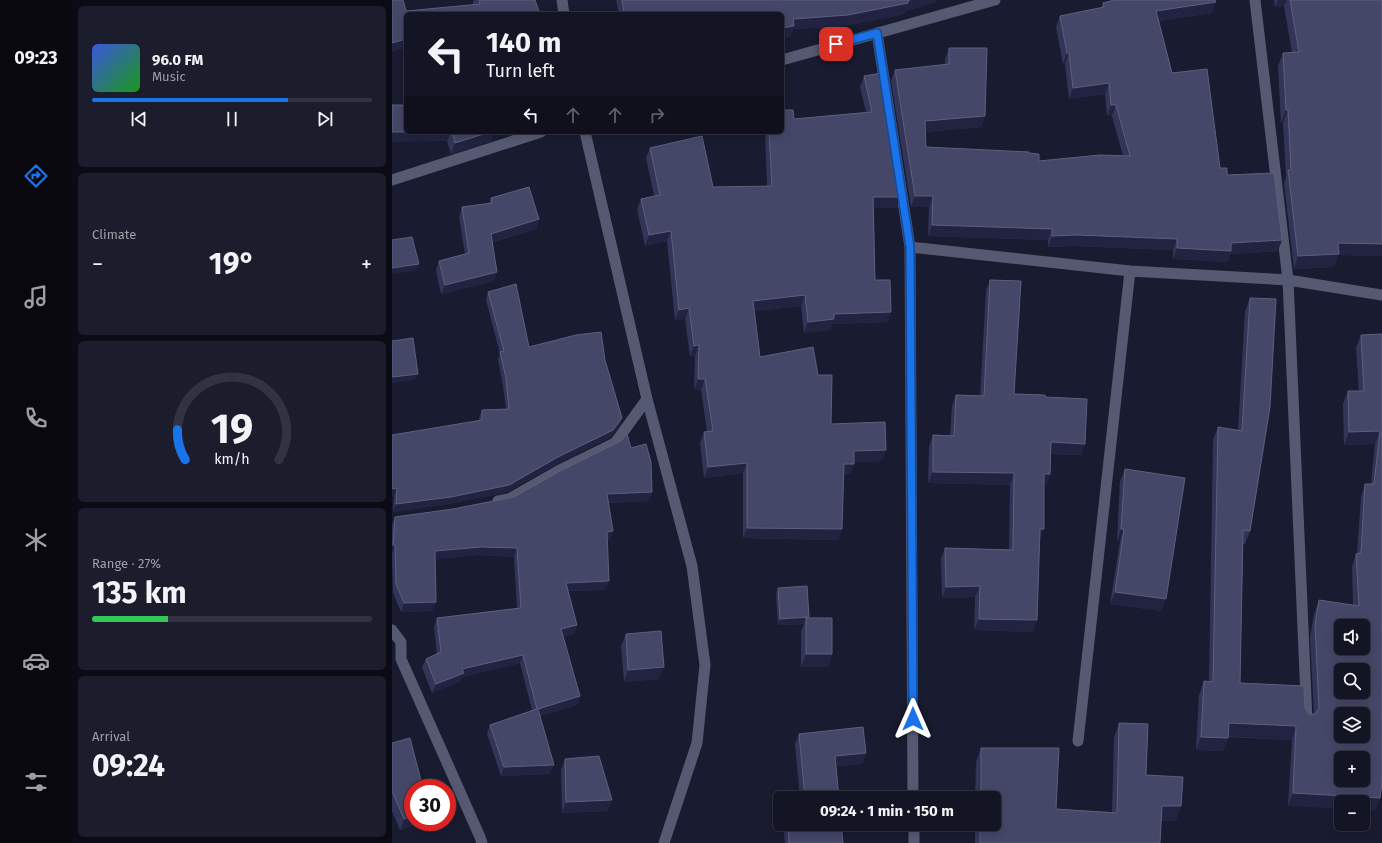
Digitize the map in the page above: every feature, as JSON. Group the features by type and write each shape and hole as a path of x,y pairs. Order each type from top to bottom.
{"street":[{"path":"562,0 564,12"},
{"path":"784,59 995,0"},
{"path":"1255,0 1288,280 1307,721"},
{"path":"877,33 910,247 913,791"},
{"path":"392,180 535,134"},
{"path":"584,134 647,399 692,566 705,665 697,743 664,843"},
{"path":"910,247 1130,271 1288,280 1382,295"},
{"path":"1078,740 1130,271"},
{"path":"486,503 509,499 558,471 615,443 647,399"},
{"path":"392,630 401,642 396,660 482,843"},
{"path":"914,831 914,843"}],"building":[{"path":"392,0 403,0 406,11 480,4 479,0 535,0 539,12 404,12 404,40 392,43"},
{"path":"622,0 910,0 908,3 848,15 793,19 794,26 784,28 784,12 624,12"},
{"path":"1114,0 1215,0 1216,2 1156,11 1172,73 1207,69 1220,168 1227,168 1227,175 1274,173 1282,240 1231,243 1231,251 1177,248 1177,239 1077,235 1052,236 1052,229 932,225 933,196 915,196 895,70 949,64 949,48 987,48 985,116 925,121 926,147 1029,152 1039,154 1039,161 1100,155 1130,156 1116,105 1111,105 1109,83 1073,88 1069,53 1067,53 1060,16 1104,7 1103,3"},
{"path":"1290,0 1382,0 1382,244 1338,243 1339,254 1298,256 1288,170 1291,170 1283,53 1299,52"},
{"path":"882,73 901,197 873,197 875,280 890,280 891,312 834,314 834,319 808,322 805,295 753,301 760,357 813,347 818,375 832,375 831,424 885,422 886,450 854,451 854,464 844,464 842,529 747,528 747,463 708,467 704,432 713,431 705,379 698,379 699,345 694,346 689,308 679,310 671,231 649,235 641,199 660,195 650,148 702,136 713,187 772,186 769,134 784,134 784,110 793,110 794,119 872,112 864,76"},
{"path":"392,105 404,105 404,132 392,132"},
{"path":"453,134 484,134 455,143"},
{"path":"529,187 539,219 491,234 497,272 445,285 439,261 469,253 462,207 492,203 491,198"},
{"path":"412,237 419,264 392,268 392,240"},
{"path":"990,280 1021,281 1014,394 1087,399 1085,444 1051,442 1050,474 1044,474 1044,529 1040,529 1037,620 979,619 980,586 946,587 945,548 1013,550 1014,473 933,472 933,435 954,436 956,395 984,396"},
{"path":"516,284 529,347 576,335 601,332 605,360 622,418 613,430 558,457 509,485 451,497 396,504 397,488 392,489 392,435 482,420 482,410 509,409 506,378 500,352 504,351 488,292"},
{"path":"1250,298 1276,299 1270,407 1250,531 1243,530 1240,683 1304,686 1305,708 1309,714 1315,714 1319,708 1315,625 1319,600 1359,606 1356,554 1361,553 1365,484 1374,484 1380,431 1349,432 1348,391 1364,391 1361,335 1382,334 1382,782 1380,798 1370,797 1370,795 1334,795 1293,793 1296,726 1229,723 1228,738 1201,737 1204,681 1213,682 1218,427 1242,431"},
{"path":"413,338 418,374 392,377 392,341"},
{"path":"627,434 631,448 646,444 651,462 652,492 607,494 613,531 607,532 609,581 566,583 577,625 561,629 580,696 538,709 554,765 504,767 490,725 537,709 523,655 462,669 464,673 436,684 426,659 441,652 437,618 521,608 517,548 481,547 435,551 436,602 404,603 396,584 395,545 393,545 395,517 453,509 514,497 564,469 621,441"},
{"path":"1125,469 1185,478 1166,599 1115,592 1124,529 1121,529"},
{"path":"807,586 809,617 780,619 778,588"},
{"path":"806,618 832,618 832,654 806,654"},
{"path":"661,631 664,667 628,670 626,634"},
{"path":"1119,723 1148,724 1146,775 1183,777 1181,806 1162,806 1160,843 980,843 980,831 1001,831 1001,791 981,791 981,748 1059,748 1056,809 1117,813"},
{"path":"863,727 866,753 835,756 838,791 804,791 799,734"},
{"path":"410,738 421,779 404,779 404,819 392,791 392,743"},
{"path":"599,756 612,800 566,802 565,759"},
{"path":"788,831 842,831 843,843 789,843"}],"route":[{"path":"836,44 877,33 910,247 913,719"}]}
